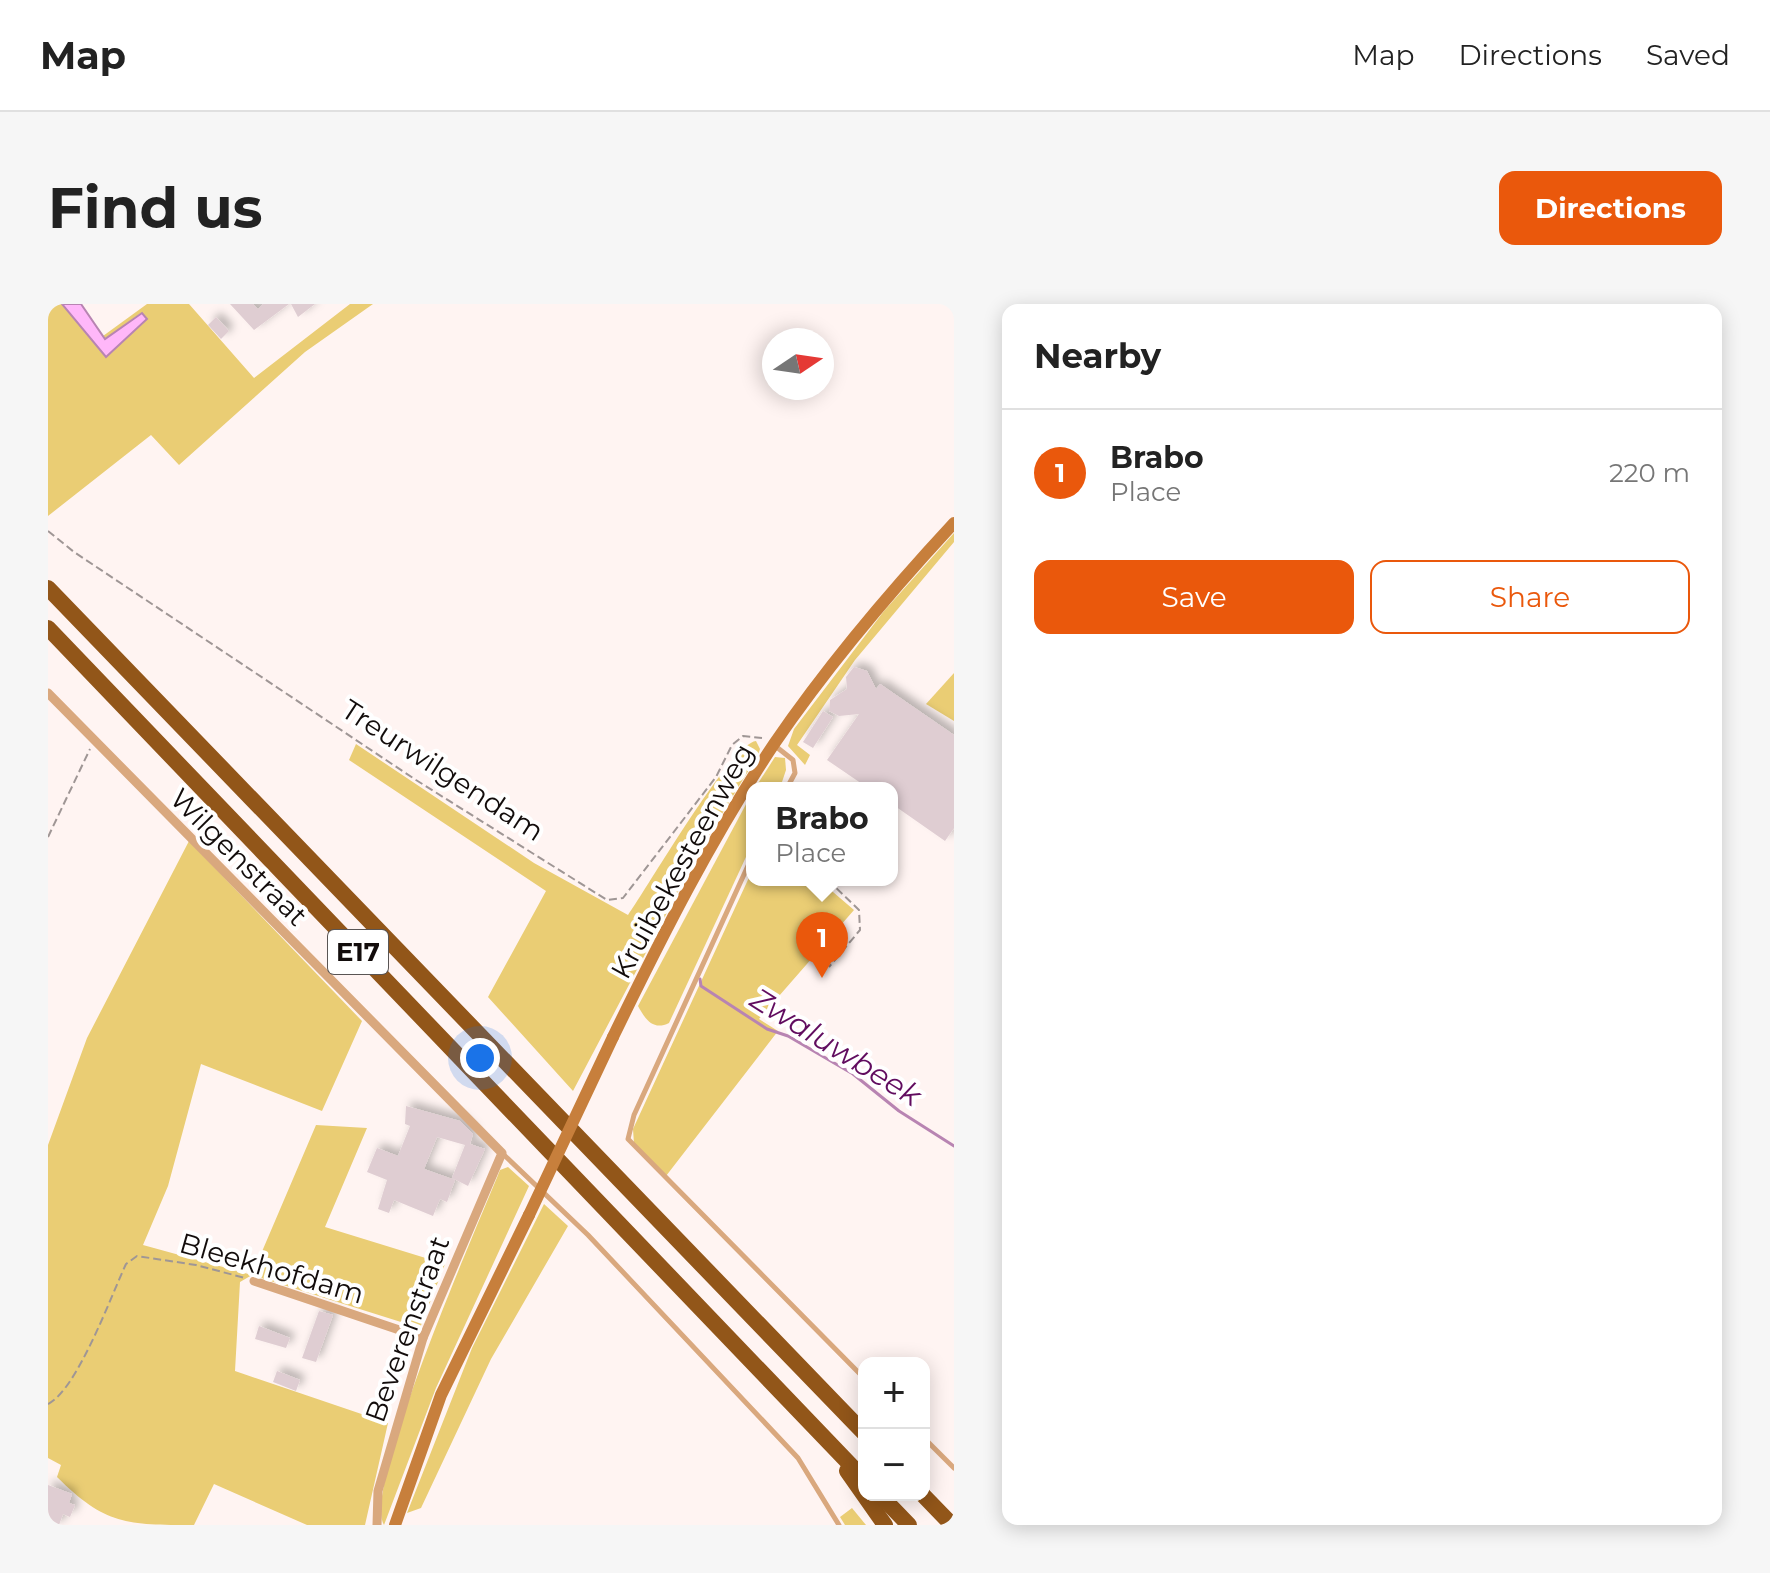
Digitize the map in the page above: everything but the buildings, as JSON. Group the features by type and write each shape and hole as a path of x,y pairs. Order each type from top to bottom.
{"highway":[{"name":"E17","path":"48,588 860,1429"},
{"name":"E17","path":"48,628 858,1473"},
{"path":"834,1449 885,1525"},
{"path":"886,1501 909,1525"},
{"path":"929,1501 952,1525"}],"street":[{"name":"Kruibekesteenweg","path":"752,782 774,745 889,592 954,523"},
{"name":"Wilgenstraat","path":"48,693 502,1153"},
{"name":"Kruibekesteenweg","path":"529,1215 674,913 746,792"},
{"name":"Beverenstraat","path":"377,1525 378,1491 423,1338 502,1153"},
{"name":"Beverenstraat","path":"395,1525 441,1395 529,1215"},
{"name":"Bleekhofdam","path":"254,1281 423,1338"}],"lane":[{"path":"774,745 793,760 795,773 790,782"},
{"path":"746,870 634,1115 628,1139 858,1372"},
{"path":"502,1153 588,1235 798,1458 839,1525"},
{"path":"930,1444 954,1468"}],"path":[{"name":"Treurwilgendam","path":"48,531 66,547 416,780 607,900 623,898 716,777 737,740 750,734 774,745"},
{"path":"48,837 94,741"},
{"path":"829,967 860,930 859,910 834,886"},
{"name":"Bleekhofdam","path":"48,1404 55,1401 82,1361 126,1264 137,1256 196,1265 254,1281"}],"shaded area":[{"path":"48,304 62,304 106,357 147,319 141,313 105,339 103,336 147,304 189,304 254,378 350,304 373,304 305,352 179,465 151,435 48,516"},
{"path":"62,304 81,304 105,339 142,313 147,319 106,357"},
{"path":"954,533 954,542 855,660 797,745 810,755 805,765 788,746 794,729 884,611"},
{"path":"954,673 954,721 926,704"},
{"path":"756,741 760,749 758,755 700,850 573,1091 488,997 546,891 349,760 356,744 534,863 628,915 728,765 744,748"},
{"path":"775,757 785,758 786,770 782,782 759,782"},
{"path":"746,804 746,857 669,1023 654,1025 638,1006"},
{"path":"189,841 362,1021 322,1111 201,1064 168,1186 143,1245 252,1275 240,1282 235,1371 388,1423 365,1525 307,1525 214,1484 194,1525 118,1519 89,1505 74,1493 57,1477 61,1465 48,1458 48,1145 87,1038"},
{"path":"746,884 826,886 854,910 759,1019 778,1031 666,1176 634,1144 633,1129"},
{"path":"316,1125 367,1128 325,1227 445,1264 420,1328 252,1275"},
{"path":"508,1167 529,1186 436,1388 384,1525 382,1502 405,1410 500,1170"},
{"path":"544,1204 568,1226 491,1359 421,1508 407,1513 472,1348"},
{"path":"852,1508 866,1525 845,1525 840,1517"}],"waterway":[{"name":"Zwaluwbeek","path":"700,979 701,986 767,1029 788,1036 853,1074 899,1111 954,1146"}],"place":[{"name":"Brabo","path":"822,978"}]}
